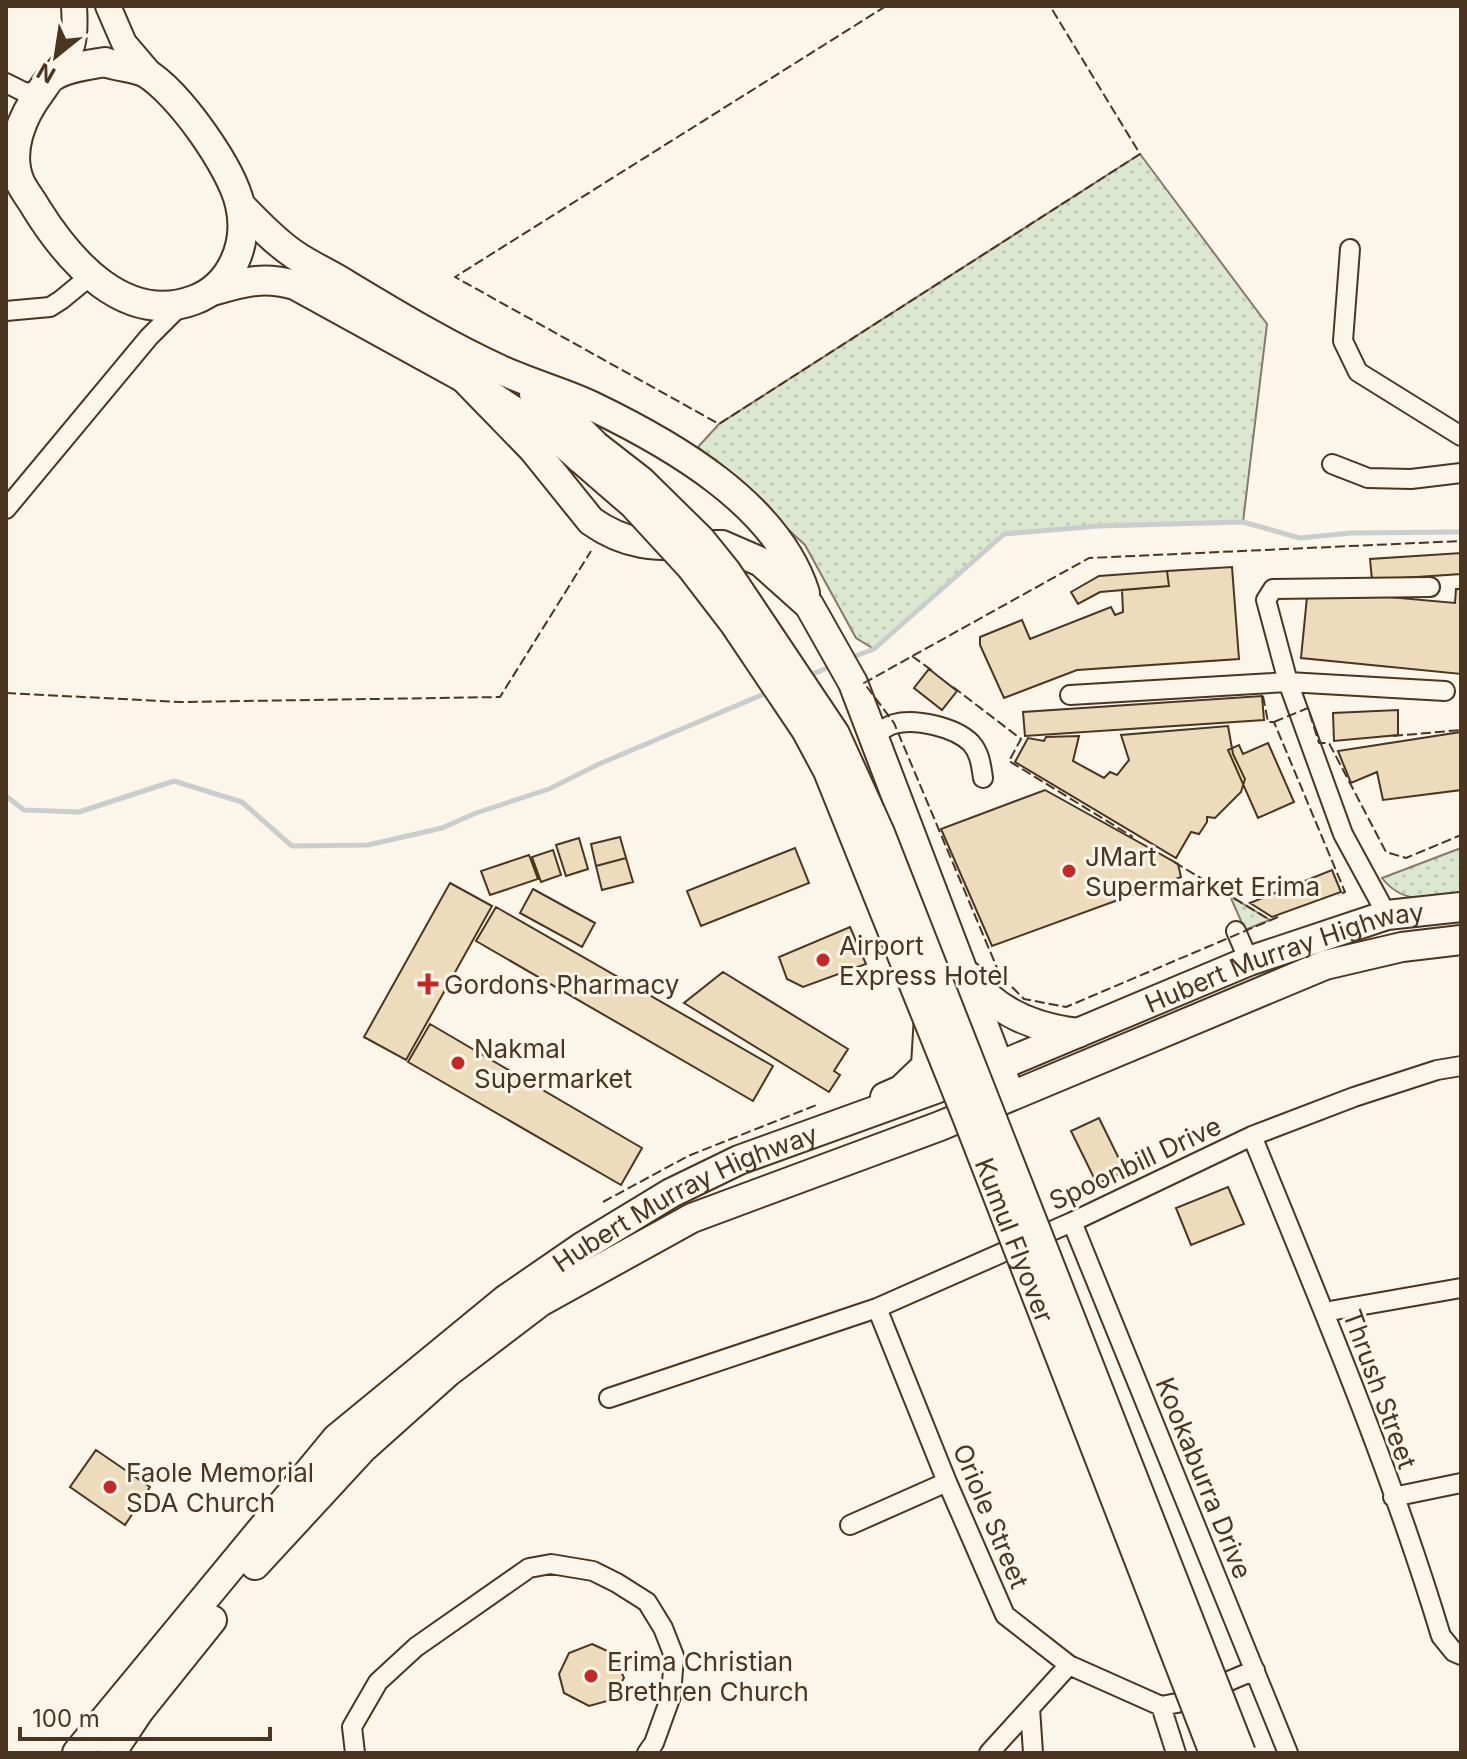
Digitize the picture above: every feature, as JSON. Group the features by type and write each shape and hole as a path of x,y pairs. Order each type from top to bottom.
{"highway":[{"path":"212,291 233,268 237,257 241,206 224,163 189,116 144,73 105,62 78,67 46,84 32,102 20,128 16,143 19,180 48,228 89,277 108,289 148,305 168,308 256,279 273,279 295,285 464,378 564,444 589,453"},
{"path":"241,206 296,256 392,313 501,371 591,405 708,472 743,501 782,545 853,683 1011,1096"},
{"path":"501,371 570,420 589,453"},
{"path":"464,378 533,449 591,521 603,530 639,544 722,545 734,548 761,562 814,611"},
{"name":"Kumul Flyover","path":"589,453 691,567 734,623 806,730 828,771 901,950 1214,1753"},
{"name":"Kumul Flyover","path":"589,453 641,481 701,540 759,618 835,734 880,833 1241,1753"},
{"path":"799,1141 901,1090 926,1066 929,977 872,736"},
{"name":"Hubert Murray Highway","path":"77,1753 337,1438 505,1300 582,1247 684,1187 739,1160 799,1141 999,1066 1249,961 1387,915 1461,907"},
{"name":"Hubert Murray Highway","path":"111,1753 139,1711 250,1571 363,1448 448,1372 540,1302 692,1218 940,1126 1325,965 1402,947 1461,940"},
{"path":"953,949 983,994 997,1005 1029,1022 1078,1033"}],"main road":[{"path":"46,84 67,62 75,36 74,6"},
{"path":"108,6 124,43 160,85"}],"street":[{"path":"6,83 26,93 46,84"},
{"path":"1350,249 1343,341 1358,372 1461,436"},
{"path":"6,311 50,307 89,277"},
{"path":"6,509 149,337 180,306"},
{"path":"1332,464 1368,478 1411,479 1461,473"},
{"path":"1387,915 1343,834 1288,682 1266,600 1273,589 1430,587"},
{"path":"1070,695 1288,682 1445,691"},
{"path":"872,736 894,723 929,723 954,732 970,743 980,757 983,778"},
{"path":"1236,931 1249,961"},
{"name":"Spoonbill Drive","path":"609,1398 877,1308 1072,1222 1252,1136 1378,1089 1437,1070 1461,1066"},
{"name":"Thrush Street","path":"1252,1136 1324,1312 1441,1636 1454,1652 1461,1655"},
{"name":"Kookaburra Drive","path":"1072,1222 1288,1753"},
{"path":"1324,1312 1461,1288"},
{"name":"Oriole Street","path":"877,1308 1005,1615 1069,1665 1161,1706"},
{"path":"850,1525 947,1482"},
{"path":"1393,1497 1461,1483"},
{"path":"355,1753 352,1727 378,1682 416,1647 529,1568 551,1564 593,1571 617,1583 647,1602 663,1628 674,1656 671,1696 654,1743 647,1753"},
{"path":"989,1753 1069,1665"},
{"path":"1176,1753 1161,1706 1177,1703 1255,1670"},
{"path":"1030,1708 1033,1753"}],"green space":[{"path":"1140,154 1267,324 1243,522 1098,526 1004,534 874,649 856,638 805,545 698,447 719,424"},
{"path":"1461,848 1461,893 1418,898 1399,893 1382,878"},
{"path":"1230,896 1270,920 1245,930"}],"building":[{"path":"1461,553 1461,574 1372,580 1370,559"},
{"path":"1232,567 1239,659 1077,670 1004,698 980,645 980,637 1022,620 1030,639 1111,607 1115,615 1123,612 1122,590 1169,586 1167,571"},
{"path":"1167,571 1169,586 1100,592 1078,604 1071,592 1099,576"},
{"path":"1456,589 1461,589 1461,674 1301,658 1307,597 1322,598 1322,591 1455,603"},
{"path":"929,669 957,691 942,710 914,688"},
{"path":"1262,696 1264,720 1025,736 1023,712"},
{"path":"1398,710 1398,735 1334,741 1333,713"},
{"path":"1228,726 1233,754 1245,779 1241,792 1215,818 1207,817 1199,834 1191,832 1176,858 1015,762 1028,738 1044,741 1046,737 1079,736 1073,761 1104,778 1110,772 1117,775 1129,760 1121,735"},
{"path":"1461,732 1461,790 1383,800 1377,772 1351,783 1338,751"},
{"path":"1268,743 1294,802 1258,818 1228,750 1239,745 1243,754"},
{"name":"JMart Supermarket Erima","path":"1045,790 1178,864 1181,877 992,946 941,829"},
{"path":"620,837 626,858 596,866 591,844"},
{"path":"579,838 588,869 566,876 556,845"},
{"path":"795,848 809,883 701,926 687,891"},
{"path":"553,850 561,875 541,882 532,857"},
{"path":"529,855 538,879 490,895 481,871"},
{"path":"626,858 633,882 602,890 596,866"},
{"path":"1332,870 1341,892 1272,917 1250,903"},
{"path":"450,883 492,906 406,1060 364,1037"},
{"path":"533,889 595,923 582,947 520,913"},
{"path":"496,907 773,1066 753,1101 476,941"},
{"name":"Airport Express Hotel","path":"850,927 866,964 803,987 787,979 779,957"},
{"path":"723,972 848,1049 834,1071 840,1075 829,1092 684,1003"},
{"path":"430,1024 642,1148 621,1185 408,1062"},
{"path":"1099,1118 1125,1171 1097,1184 1071,1131"},
{"path":"1228,1187 1244,1224 1191,1245 1176,1208"},
{"name":"Faole Memorial SDA Church","path":"96,1450 150,1487 125,1525 70,1487"},
{"name":"Erima Christian Brethren Church","path":"592,1644 614,1654 624,1678 611,1700 589,1706 564,1693 559,1674 569,1653"}],"waterway":[{"path":"850,658 874,649 1004,534 1098,526 1243,522 1300,538 1351,533 1461,532"},
{"path":"806,677 834,665"},
{"path":"6,796 24,810 79,812 174,781 242,802 292,846 368,845 442,828 476,813 549,789 599,764 771,691"}],"fence":[{"path":"886,6 455,277 719,424 1140,154 1050,6"},
{"path":"1278,917 1066,1007 1024,999 1000,975 894,723 864,683 1089,558 1461,541"},
{"path":"6,693 180,702 500,697 591,551"},
{"path":"912,656 934,672"},
{"path":"953,687 1021,739 1009,761 1133,837"},
{"path":"1263,696 1268,722 1274,722 1345,892 1338,895"},
{"path":"1274,722 1308,708 1319,743 1329,743 1386,852 1406,858 1461,835"},
{"path":"1393,736 1461,730"},
{"path":"1174,862 1270,920"},
{"path":"603,1202 688,1156 819,1104"}],"place":[{"name":"JMart Supermarket Erima","path":"1069,871"},
{"name":"Airport Express Hotel","path":"823,960"},
{"name":"Gordons Pharmacy","path":"428,984"},
{"name":"Nakmal Supermarket","path":"458,1063"},
{"name":"Faole Memorial SDA Church","path":"110,1487"},
{"name":"Erima Christian Brethren Church","path":"591,1676"}]}
